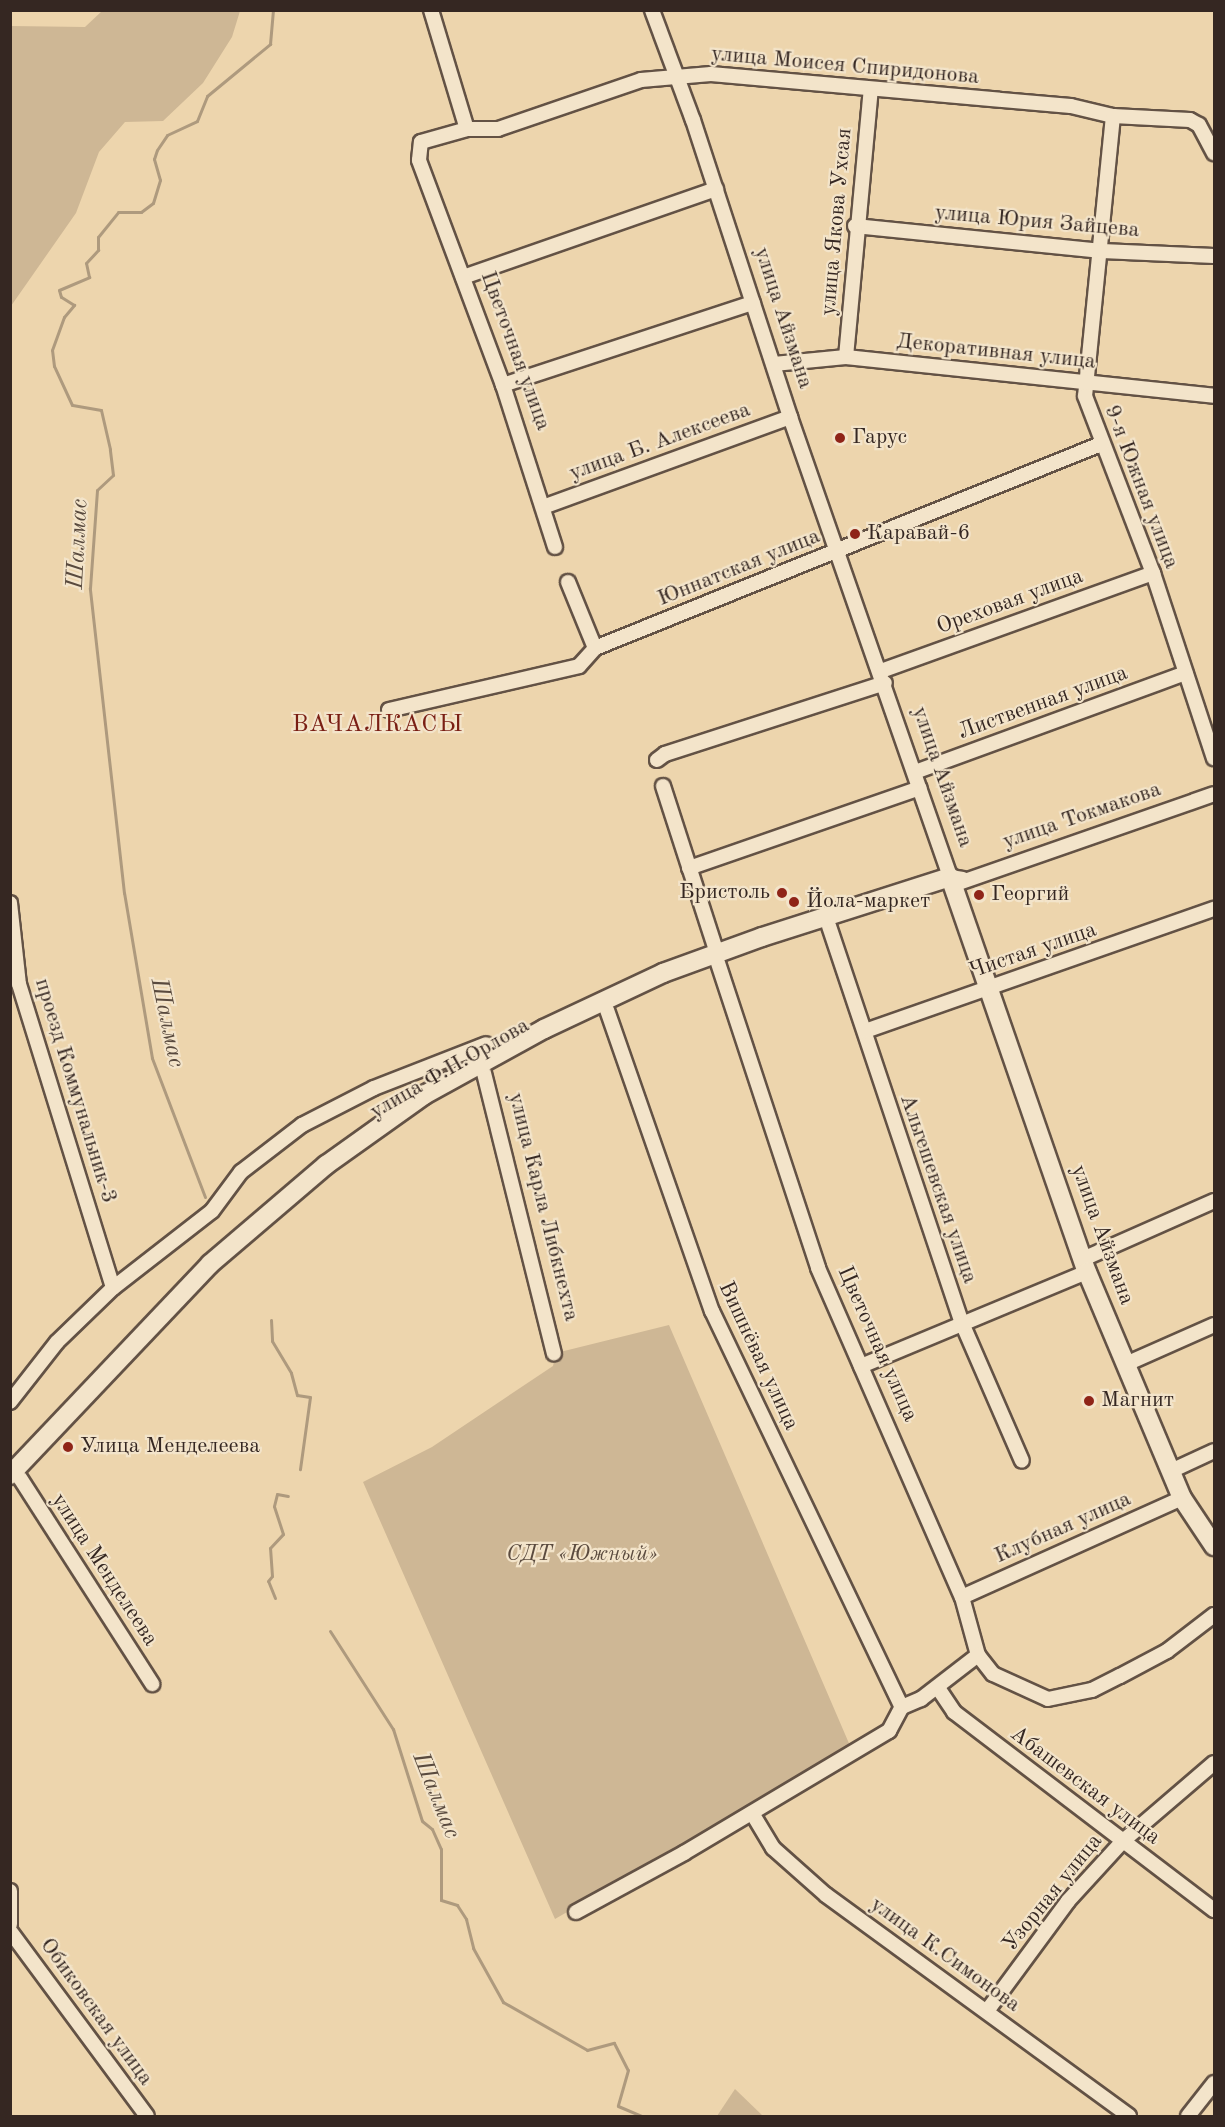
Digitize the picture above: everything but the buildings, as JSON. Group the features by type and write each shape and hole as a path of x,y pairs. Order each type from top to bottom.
{"street":[{"path":"431,10 467,129"},
{"name":"улица Айзмана","path":"652,10 679,79 790,417 840,550 920,788 955,880 1085,1265 1182,1498 1215,1546"},
{"name":"улица Моисея Спиридонова","path":"425,173 419,159 421,142 467,129 498,129 641,80 679,79 711,74 1071,106 1113,116 1190,120 1199,125 1215,153"},
{"name":"улица Якова Ухсая","path":"846,357 855,226 871,90"},
{"name":"9-я Южная улица","path":"1113,116 1102,251 1086,383 1088,410 1153,573 1215,758"},
{"name":"Цветочная улица","path":"425,173 503,385 555,547"},
{"path":"463,277 716,189"},
{"name":"улица Юрия Зайцева","path":"855,226 1102,251 1215,256"},
{"path":"503,385 753,303"},
{"name":"Декоративная улица","path":"774,364 846,357 1215,396"},
{"name":"улица Б. Алексеева","path":"543,507 790,417"},
{"name":"Юннатская улица","path":"389,710 579,666 595,648 1101,444"},
{"name":"Ореховая улица","path":"657,760 665,754 883,677 1153,573"},
{"path":"568,582 595,648"},
{"name":"Лиственная улица","path":"915,772 1185,673"},
{"name":"Цветочная улица","path":"663,786 818,1268 962,1597 978,1655 993,1674 1025,1692 1048,1700 1092,1690 1130,1671 1167,1651 1215,1616"},
{"path":"689,868 920,788"},
{"name":"улица Токмакова","path":"955,880 1215,794"},
{"name":"улица Ф.Н.Орлова","path":"488,1061 607,1010 718,958 829,926 955,880"},
{"name":"улица Ф.Н.Орлова","path":"13,1475 191,1296 275,1222 382,1135 488,1061 603,1000 718,958 955,880"},
{"name":"проезд Коммунальник-3","path":"10,903 19,984 113,1288"},
{"name":"Чистая улица","path":"865,1031 1215,909"},
{"name":"Альгешевская улица","path":"829,926 865,1031 895,1131 962,1323 1022,1461"},
{"name":"Вишнёвая улица","path":"607,1010 712,1311 902,1707"},
{"path":"10,1402 57,1342 113,1288 212,1210 242,1172 302,1125 374,1088 488,1061"},
{"name":"улица Карла Либкнехта","path":"488,1061 554,1353"},
{"path":"861,1366 962,1323 1215,1201"},
{"path":"1126,1364 1215,1325"},
{"path":"1171,1471 1215,1451"},
{"name":"улица Менделеева","path":"13,1475 85,1574 152,1684"},
{"name":"Клубная улица","path":"962,1597 1182,1498"},
{"path":"576,1912 752,1813 889,1731 902,1707 938,1688 978,1655"},
{"name":"Абашевская улица","path":"938,1688 954,1712 1215,1910"},
{"name":"Узорная улица","path":"987,2011 1068,1901 1123,1841 1215,1762"},
{"name":"улица К.Симонова","path":"752,1813 773,1848 788,1863 1130,2116"},
{"path":"10,1924 11,1894"},
{"name":"Обиковская улица","path":"10,1932 147,2116"},
{"path":"1188,2116 1215,2083"}],"green space":[{"path":"102,11 240,11 232,37 203,83 163,121 125,122 99,152 76,213 11,306 11,26 85,27"},
{"name":"СДТ «Южный»","path":"669,1325 851,1748 555,1919 363,1482 432,1447 553,1366 556,1353"},
{"path":"735,2089 763,2116 717,2116"}],"waterway":[{"name":"Шалмас","path":"205,1197 152,1058 124,893 90,588 97,490 113,475 110,449 101,410 72,405 54,366 52,350 64,317 74,305 61,297 59,290 89,277 86,263 98,250 98,237 118,212 141,212 153,203 160,180 154,159 157,150 167,135 197,121 207,96 270,44 273,10"},
{"name":"Шалмас","path":"271,1320 272,1341 291,1373 297,1395 310,1397 300,1469"},
{"name":"Шалмас","path":"275,1598 268,1581 272,1576 270,1548 283,1534 274,1506 277,1494 288,1496"},
{"name":"Шалмас","path":"330,1631 393,1729 422,1821 432,1829 441,1849 441,1900 457,1905 466,1919 473,1948 503,2002 587,2050 614,2043 628,2070 618,2106 642,2116"}],"place":[{"name":"Гарус","path":"840,438"},
{"name":"Каравай-6","path":"855,534"},
{"name":"Бристоль","path":"782,893"},
{"name":"Георгий","path":"979,895"},
{"name":"Йола-маркет","path":"794,902"},
{"name":"Магнит","path":"1089,1401"},
{"name":"Улица Менделеева","path":"68,1447"}],"district":[{"name":"ВАЧАЛКАСЫ","path":"378,726"}]}
